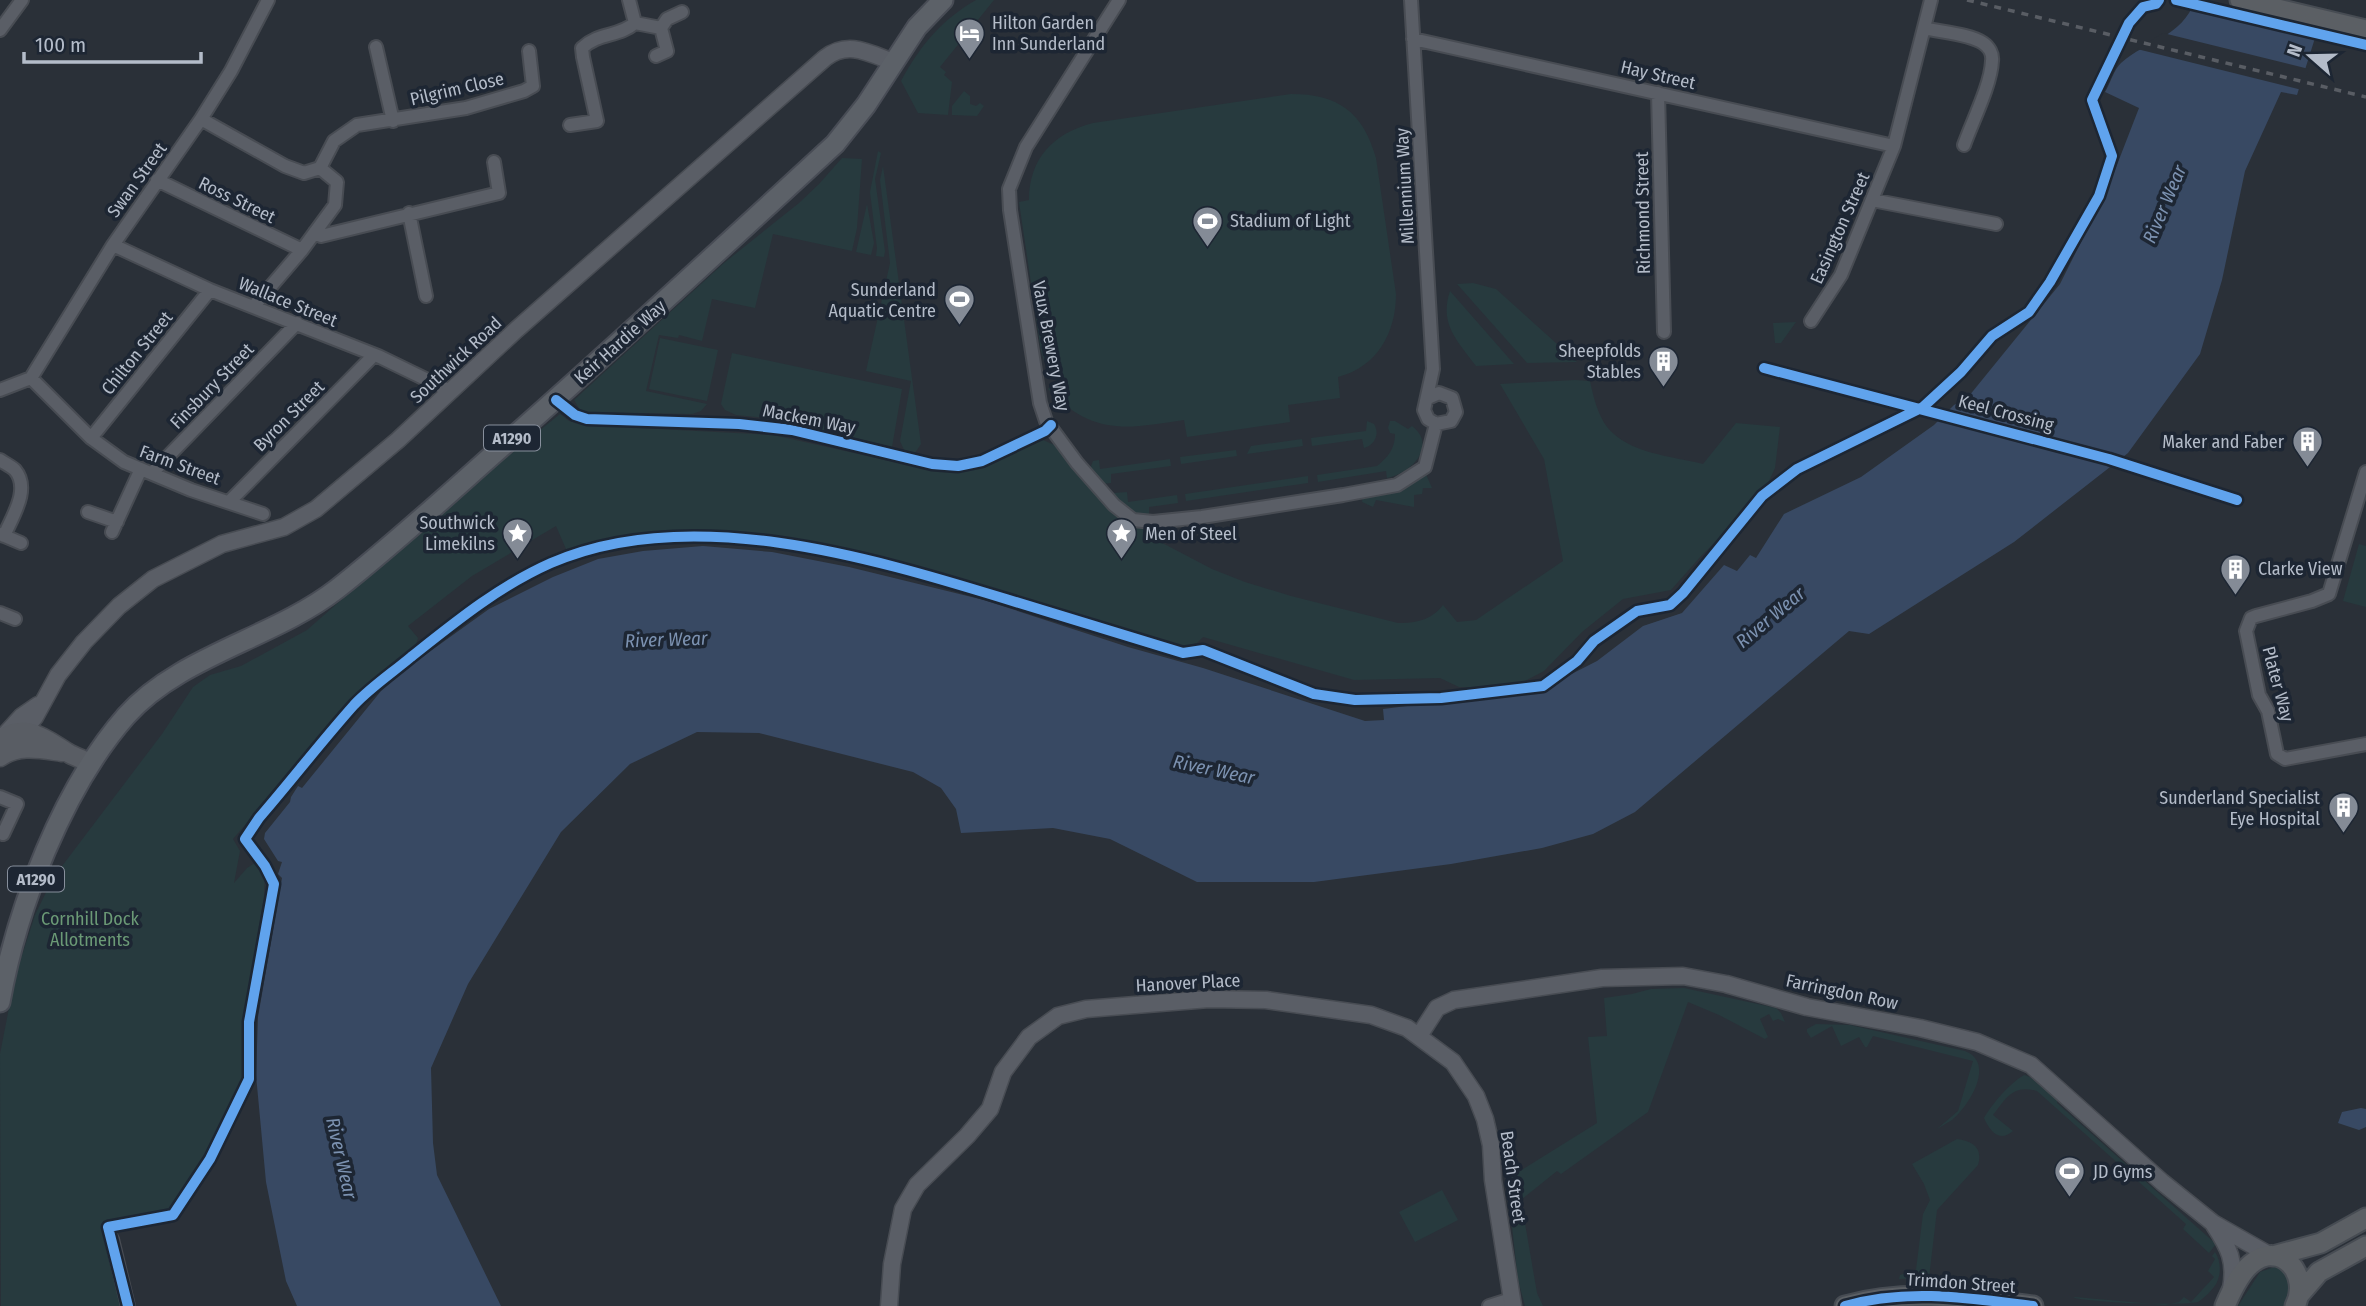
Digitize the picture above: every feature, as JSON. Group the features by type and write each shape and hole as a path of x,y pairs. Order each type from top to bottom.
{"highway":[{"path":"2240,0 2366,30"},
{"path":"2226,1302 2252,1264 2321,1243 2366,1218"},
{"path":"2299,1300 2319,1272 2366,1246"},
{"path":"2272,1256 2284,1259 2295,1269 2300,1282 2299,1300"},
{"name":"Trimdon Street","path":"1845,1306 1879,1298 1919,1295 1966,1297 2033,1306"}],"main road":[{"name":"Keir Hardie Way","path":"90,763 128,714 149,694 198,664 325,598 370,563 607,354 835,144 866,106 917,27 943,0"},
{"path":"1,748 23,733 34,733 90,763"},
{"path":"1,748 69,753"},
{"name":"A1290","path":"0,1002 39,869 90,763"}],"street":[{"path":"0,30 22,0"},
{"name":"Swan Street","path":"31,378 113,245 201,119 231,71 268,0"},
{"path":"629,0 635,23"},
{"name":"Vaux Brewery Way","path":"1119,0 1027,147 1009,189 1040,402 1046,421 1077,463 1114,505 1133,520 1153,522 1202,517 1397,485 1425,467 1436,424"},
{"name":"Millennium Way","path":"1411,0 1433,369 1428,398"},
{"name":"Easington Street","path":"1811,321 1841,275 1894,146 1931,0"},
{"path":"656,56 667,51 661,28 667,19 682,12"},
{"path":"570,125 597,121 583,57 583,48 591,39 628,28 635,23 661,28"},
{"path":"1924,28 1977,40 1991,51 1993,60 1989,79 1964,145"},
{"name":"Hay Street","path":"1413,39 1894,146"},
{"name":"Pilgrim Close","path":"376,47 393,121"},
{"name":"Southwick Road","path":"23,733 58,675 84,642 119,606 153,579 222,544 284,527 299,520 398,440 660,201 834,51 855,48 893,62"},
{"name":"Pilgrim Close","path":"320,168 334,141 357,125 466,108 533,86 529,51"},
{"name":"Richmond Street","path":"1658,93 1664,332"},
{"path":"201,119 285,166 304,173 320,168 337,182 335,205 302,250 254,306"},
{"path":"315,232 321,236 499,193 494,162"},
{"name":"Ross Street","path":"157,180 302,250"},
{"path":"1872,200 1996,224"},
{"path":"409,214 426,296"},
{"name":"Wallace Street","path":"113,245 210,290 414,372 450,391"},
{"name":"Chilton Street","path":"90,438 210,290"},
{"name":"Finsbury Street","path":"89,512 115,527 146,472 297,323"},
{"name":"Byron Street","path":"230,501 373,355"},
{"name":"Millennium Way","path":"1433,369 1444,393"},
{"path":"0,390 31,378"},
{"name":"Farm Street","path":"31,378 90,438 116,458 191,490 263,513"},
{"path":"1444,393 1455,402 1456,412 1446,424 1436,424 1425,415 1424,406 1428,398 1444,393"},
{"path":"0,460 15,470 21,483 21,495 2,535 21,543"},
{"name":"Plater Way","path":"2365,746 2285,759 2277,754 2268,711 2259,695 2246,631 2251,618 2329,594 2366,472"},
{"path":"0,612 15,619"},
{"name":"Southwick Road","path":"1,748 22,716 43,702"},
{"path":"0,797 17,804 3,834"},
{"name":"Farringdon Row","path":"1419,1036 1437,1008 1454,1000 1602,978 1683,975 1807,1007 1920,1027 1977,1042 2031,1065 2162,1182 2213,1223 2272,1256"},
{"name":"Hanover Place","path":"889,1306 892,1264 903,1209 917,1185 967,1136 990,1109 1003,1072 1029,1037 1058,1016 1086,1009 1209,999 1266,1000 1371,1015 1392,1021 1419,1036"},
{"name":"Beach Street","path":"1419,1036 1454,1062 1466,1077 1485,1119 1491,1145 1493,1180 1512,1302"},
{"name":"Farringdon Row","path":"2213,1223 2231,1255 2233,1275 2226,1302"},
{"path":"112,1239 128,1306"},
{"path":"1489,1306 1512,1302"}],"green space":[{"path":"976,0 994,0 940,67 952,82 948,115 918,113 901,81 932,35 952,16"},
{"path":"964,91 970,96 970,104 976,106 980,103 984,106 977,116 952,115 952,106"},
{"name":"Stadium of Light","path":"1291,94 1335,102 1356,118 1371,142 1376,158 1396,294 1392,322 1382,346 1364,365 1338,377 1340,398 1288,405 1290,422 1187,437 1184,420 1144,426 1111,426 1080,415 1064,404 1048,389 1056,380 1041,351 1019,202 1029,200 1034,172 1046,150 1067,133 1093,123"},
{"path":"878,151 881,153 875,179 884,257 876,256 870,192"},
{"path":"842,158 862,159 857,228 852,251 773,234 755,308 712,299 702,341 679,335 678,338 659,335 646,391 707,404 701,411 692,414 580,410 574,400 724,263 799,203"},
{"path":"883,166 921,444 915,453 904,450 900,441 911,381 866,371 890,263 880,180"},
{"path":"867,204 874,243 871,255 856,252"},
{"path":"1473,283 1496,289 1577,362 1527,363 1457,284"},
{"path":"1450,291 1514,364 1476,366 1448,322 1447,303"},
{"path":"1796,322 1781,343 1775,343 1773,323"},
{"path":"660,338 718,350 707,401 649,389"},
{"path":"732,353 902,389 892,447 777,419 736,415 725,410 721,404"},
{"name":"Cornhill Dock Allotments","path":"1590,381 1601,417 1616,436 1639,448 1665,456 1703,464 1736,423 1780,427 1775,468 1762,496 1671,590 1623,599 1582,632 1544,671 1521,683 1486,688 1459,687 1440,678 1354,680 1203,637 1197,643 1183,647 932,573 771,537 669,532 623,537 566,549 556,526 472,576 408,626 418,638 415,647 355,696 233,839 240,851 234,883 255,863 265,874 264,896 242,1028 242,1064 249,1079 210,1159 173,1215 109,1227 128,1306 1,1306 0,1054 15,977 35,915 53,878 162,734 193,687 210,675 241,666 307,630 471,486 560,414 569,421 582,425 773,435 899,463 963,471 1043,440 1059,447 1116,514 1129,523 1151,529 1149,536 1212,569 1291,596 1398,623 1423,620 1443,605 1457,622 1476,620 1563,561 1544,459 1500,384"},
{"path":"1367,421 1374,424 1377,432 1374,442 1368,447 1364,448 1362,439 1312,446 1311,438 1366,431"},
{"path":"1390,421 1408,429 1412,426 1422,442 1418,458 1405,471 1387,478 1386,471 1318,482 1317,475 1377,466 1388,456 1394,444 1395,434 1390,433 1388,428"},
{"path":"1302,439 1303,446 1247,454 1251,446"},
{"path":"1236,450 1237,456 1181,464 1180,457"},
{"path":"1170,459 1171,466 1111,474 1111,483 1101,484 1090,469 1093,461 1099,460 1100,469"},
{"path":"1425,472 1432,488 1423,488 1422,494 1414,495 1414,507 1376,500 1373,507 1362,502 1363,495 1395,491 1410,485 1410,482"},
{"path":"1308,476 1308,483 1186,501 1185,494"},
{"path":"1127,492 1128,502 1177,495 1178,503 1149,507 1149,517 1138,517 1112,498 1114,493"},
{"path":"2359,544 2366,546 2366,607 2343,601"},
{"path":"1684,988 1776,1008 1785,1022 1778,1019 1773,1021 1769,1014 1760,1019 1768,1037 1765,1039 1688,1002 1648,1112 1561,1174 1557,1171 1521,1200 1537,1293 1543,1306 1525,1306 1518,1280 1507,1182 1515,1174 1597,1123 1588,1037 1607,1036 1604,998 1651,989"},
{"path":"1816,1024 1850,1025 1965,1051 1974,1057 1978,1065 1977,1085 1959,1114 1937,1129 1958,1111 1973,1061 1873,1036 1867,1047 1859,1037 1841,1046 1832,1026 1811,1038 1807,1029"},
{"path":"2024,1075 2057,1099 2057,1103 2216,1244 2209,1253 2183,1229 2186,1224 2037,1091 2022,1089 2011,1094 1993,1115 2013,1131 1999,1136 1992,1131 1984,1118 2002,1094"},
{"path":"1957,1139 1975,1146 1979,1154 1978,1165 1937,1210 1929,1278 1899,1279 1900,1275 1916,1270 1923,1214 1930,1200 1912,1164"},
{"path":"1442,1190 1458,1220 1415,1242 1399,1212"},
{"path":"2215,1252 2220,1271 2211,1290 2198,1302 2171,1304 2184,1297 2191,1302 2214,1277 2208,1271 2215,1259 2212,1256"},
{"path":"2274,1267 2289,1275 2291,1295 2285,1306 2238,1306 2260,1272"},
{"path":"2075,1297 2150,1304 2101,1301 2074,1298"}],"water":[{"name":"River Wear","path":"2195,0 2327,0 2297,95 2281,92 2245,171 2222,280 2200,354 2128,453 2014,542 1869,634 1849,631 1635,812 1593,834 1542,848 1451,864 1314,882 1197,882 1110,839 1053,828 961,833 956,809 941,788 913,772 759,733 697,732 630,764 561,832 468,984 431,1068 433,1143 437,1175 501,1306 297,1306 286,1281 266,1182 256,1075 258,1017 282,878 278,874 282,862 278,861 264,839 265,833 290,802 298,786 302,788 381,691 418,660 489,609 553,577 598,559 643,551 703,546 772,552 849,567 984,600 1365,721 1384,720 1383,709 1542,689 1597,661 1643,626 1682,613 1724,565 1737,571 1750,555 1756,558 1784,514 1861,477 1934,425 1954,405 1969,396 2060,284 2108,188 2139,108 2105,92 2116,69 2131,55 2173,30 2189,13"},
{"path":"2366,1109 2366,1127 2359,1130 2338,1123 2342,1112"}],"pier":[{"path":"2191,0 2330,0 2318,39 2188,8"},
{"path":"2163,33 2309,69 2302,90 2137,49"}],"railway":[{"path":"1967,0 2366,97"}],"cycle path":[{"name":"Keel Crossing","path":"128,1306 108,1227 173,1215 210,1159 249,1079 249,1022 274,884 265,866 245,839 259,818 361,698 444,631 513,582 551,563 605,546 661,537 719,537 779,543 897,567 1183,653 1203,650 1314,694 1355,700 1441,698 1543,686 1577,661 1594,641 1637,611 1670,605 1683,593 1762,496 1797,469 1923,407 1961,372 1992,336 2029,312 2050,282 2099,196 2112,156 2092,100 2129,23 2143,7 2156,4 2159,0"},
{"path":"2176,0 2366,45"},
{"name":"Keel Crossing","path":"1764,368 2109,459 2237,500"},
{"name":"Mackem Way","path":"556,400 575,415 587,419 739,424 792,430 932,464 958,466 982,461 1045,431 1051,425"},
{"path":"1845,1306 1892,1297 1915,1296 2033,1306"}],"place":[{"name":"Hilton Garden Inn Sunderland","path":"969,60"},
{"name":"Stadium of Light","path":"1207,248"},
{"name":"Sunderland Aquatic Centre","path":"959,327"},
{"name":"Sheepfolds Stables","path":"1664,388"},
{"name":"Maker and Faber","path":"2307,469"},
{"name":"Southwick Limekilns","path":"518,560"},
{"name":"Men of Steel","path":"1122,561"},
{"name":"Clarke View","path":"2235,596"},
{"name":"Sunderland Specialist Eye Hospital","path":"2343,835"},
{"name":"JD Gyms","path":"2070,1199"}]}
